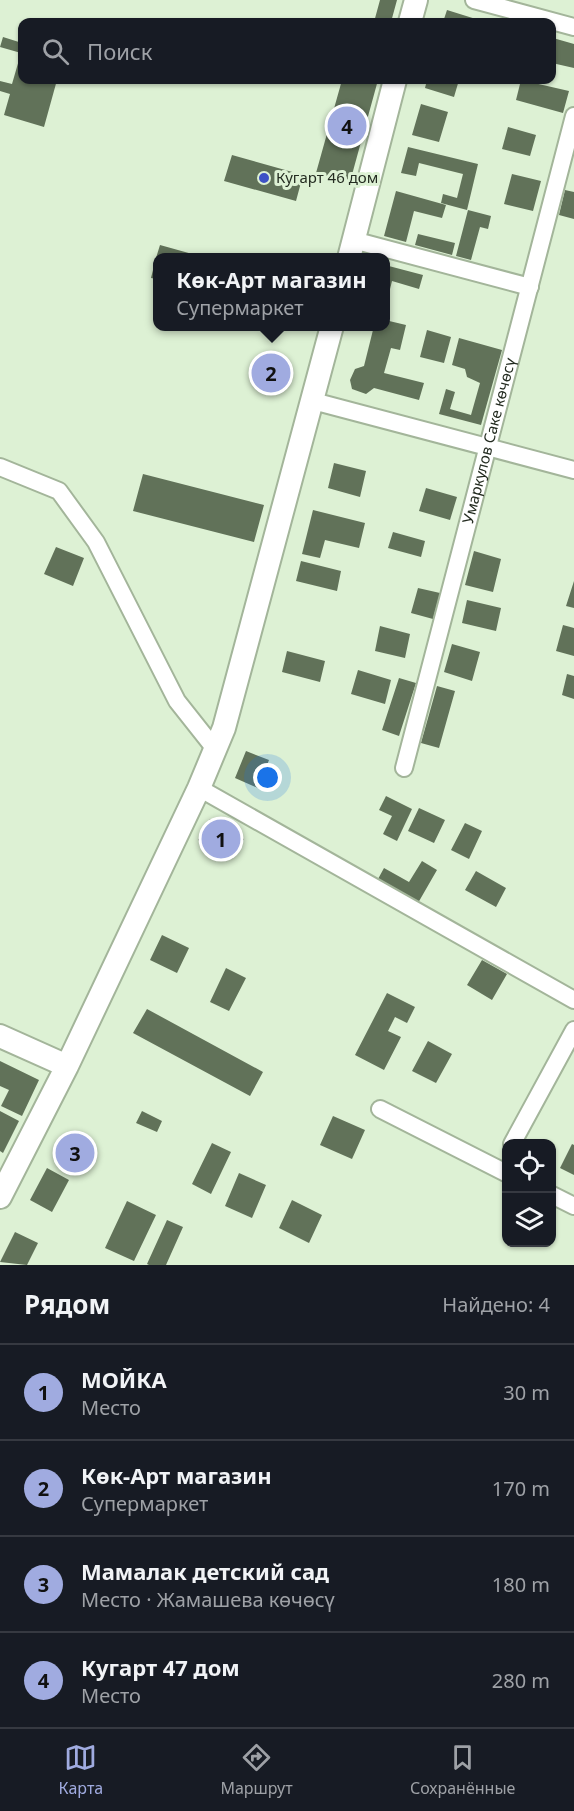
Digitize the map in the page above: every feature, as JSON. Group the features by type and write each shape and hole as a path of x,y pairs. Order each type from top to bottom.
{"main road":[{"path":"411,18 416,0"},
{"path":"351,249 394,84"},
{"path":"0,1197 67,1066 199,788 224,728 331,331"},
{"path":"0,1035 67,1066"}],"street":[{"path":"474,0 541,18"},
{"path":"556,22 574,27"},
{"name":"Умаркулов Саке көчөсү","path":"404,768 574,116"},
{"path":"351,249 370,253"},
{"path":"390,257 530,287"},
{"path":"313,401 574,470"},
{"path":"0,467 59,491 96,542 177,701 215,749"},
{"path":"199,788 574,1000"},
{"path":"514,1139 574,1030"},
{"path":"380,1109 502,1171"},
{"path":"556,1197 574,1206"}],"building":[{"path":"380,0 397,0 392,18 375,18"},
{"path":"447,10 473,18 444,18"},
{"path":"3,37 18,42 18,52 0,47"},
{"path":"556,39 574,44 574,68 556,64"},
{"path":"18,63 18,84 56,84 44,127 4,115 10,94 0,91 0,81 12,84"},
{"path":"341,84 377,84 350,182 316,173"},
{"path":"426,84 458,84 454,97 425,88"},
{"path":"520,84 538,84 569,91 563,113 516,100"},
{"path":"421,104 448,112 439,142 412,135"},
{"path":"508,127 536,135 530,156 502,149"},
{"path":"408,147 478,164 467,210 441,203 443,194 457,198 463,174 419,163 416,176 401,173"},
{"name":"Кугарт 46 дом","path":"232,155 303,175 296,201 224,181"},
{"path":"512,174 541,181 533,211 504,204"},
{"path":"565,190 574,192 574,219 559,215"},
{"path":"396,191 446,205 442,218 414,211 406,242 384,236"},
{"path":"468,210 491,216 488,229 480,227 471,260 456,256"},
{"path":"418,234 455,243 452,255 415,245"},
{"path":"160,245 189,253 158,253"},
{"path":"390,266 423,275 419,289 392,281 390,289"},
{"path":"390,321 406,325 400,350 391,348 384,373 424,383 419,400 374,388 366,394 352,389 350,380 355,369 364,366 373,331 390,331"},
{"path":"427,330 451,337 444,363 420,357"},
{"path":"459,338 502,350 481,425 439,414 446,389 455,392 450,409 471,415 480,383 467,377 465,369 452,365"},
{"path":"263,363 283,368 278,387 258,381"},
{"path":"334,463 366,471 360,497 328,488"},
{"path":"143,474 264,505 254,542 133,511"},
{"path":"426,488 457,497 450,520 419,511"},
{"path":"313,510 365,523 359,548 325,540 320,558 302,554"},
{"path":"393,532 425,541 421,557 388,548"},
{"path":"56,547 84,558 73,586 44,574"},
{"path":"474,551 501,559 493,592 465,585"},
{"path":"301,561 341,571 337,591 296,581"},
{"path":"574,581 574,608 566,606"},
{"path":"418,588 440,593 433,619 411,613"},
{"path":"467,600 501,608 496,631 462,623"},
{"path":"563,625 574,628 574,656 556,651"},
{"path":"380,626 410,634 405,658 375,651"},
{"path":"452,644 480,652 472,681 444,672"},
{"path":"287,651 325,661 320,682 282,672"},
{"path":"358,670 391,680 385,704 351,694"},
{"path":"567,674 574,676 574,699 562,695"},
{"path":"399,678 416,683 399,736 382,730"},
{"path":"437,686 455,691 439,748 421,743"},
{"path":"246,751 269,760 258,788 235,778"},
{"path":"386,796 412,809 397,841 383,834 392,816 379,810"},
{"path":"419,808 445,820 434,843 408,831"},
{"path":"210,819 244,839 232,859 198,840"},
{"path":"465,823 482,831 469,859 451,850"},
{"path":"422,861 437,870 418,903 378,879 384,868 409,882"},
{"path":"476,871 506,888 496,907 465,890"},
{"path":"162,935 189,948 177,973 150,960"},
{"path":"482,960 507,974 492,1000 467,985"},
{"path":"226,968 246,978 229,1011 210,1002"},
{"path":"387,993 415,1007 407,1023 395,1017 388,1031 401,1037 384,1070 355,1055"},
{"path":"147,1009 263,1072 250,1096 133,1033"},
{"path":"428,1041 452,1054 436,1083 412,1071"},
{"path":"0,1061 39,1080 22,1116 1,1106 9,1090 0,1086"},
{"path":"0,1111 19,1121 3,1153 0,1151"},
{"path":"142,1111 162,1121 157,1132 136,1123"},
{"path":"333,1116 365,1130 352,1159 320,1145"},
{"path":"66,1133 96,1148 84,1172 54,1157"},
{"path":"212,1143 231,1152 211,1194 192,1184"},
{"path":"572,1144 574,1145 574,1175 560,1168"},
{"path":"47,1168 69,1180 52,1212 30,1200"},
{"path":"239,1173 266,1185 252,1218 225,1206"},
{"path":"292,1200 322,1215 309,1243 279,1228"},
{"path":"127,1201 156,1215 134,1261 105,1248"},
{"path":"167,1220 183,1227 166,1265 149,1265 147,1264"},
{"path":"15,1232 38,1243 27,1265 0,1262"}],"place":[{"name":"Кугарт 47 дом","path":"347,126"},
{"name":"Кугарт 46 дом","path":"264,178"},
{"name":"Көк-Арт магазин","path":"271,373"},
{"name":"МОЙКА","path":"221,839"},
{"name":"Мамалак детский сад","path":"75,1153"}]}
